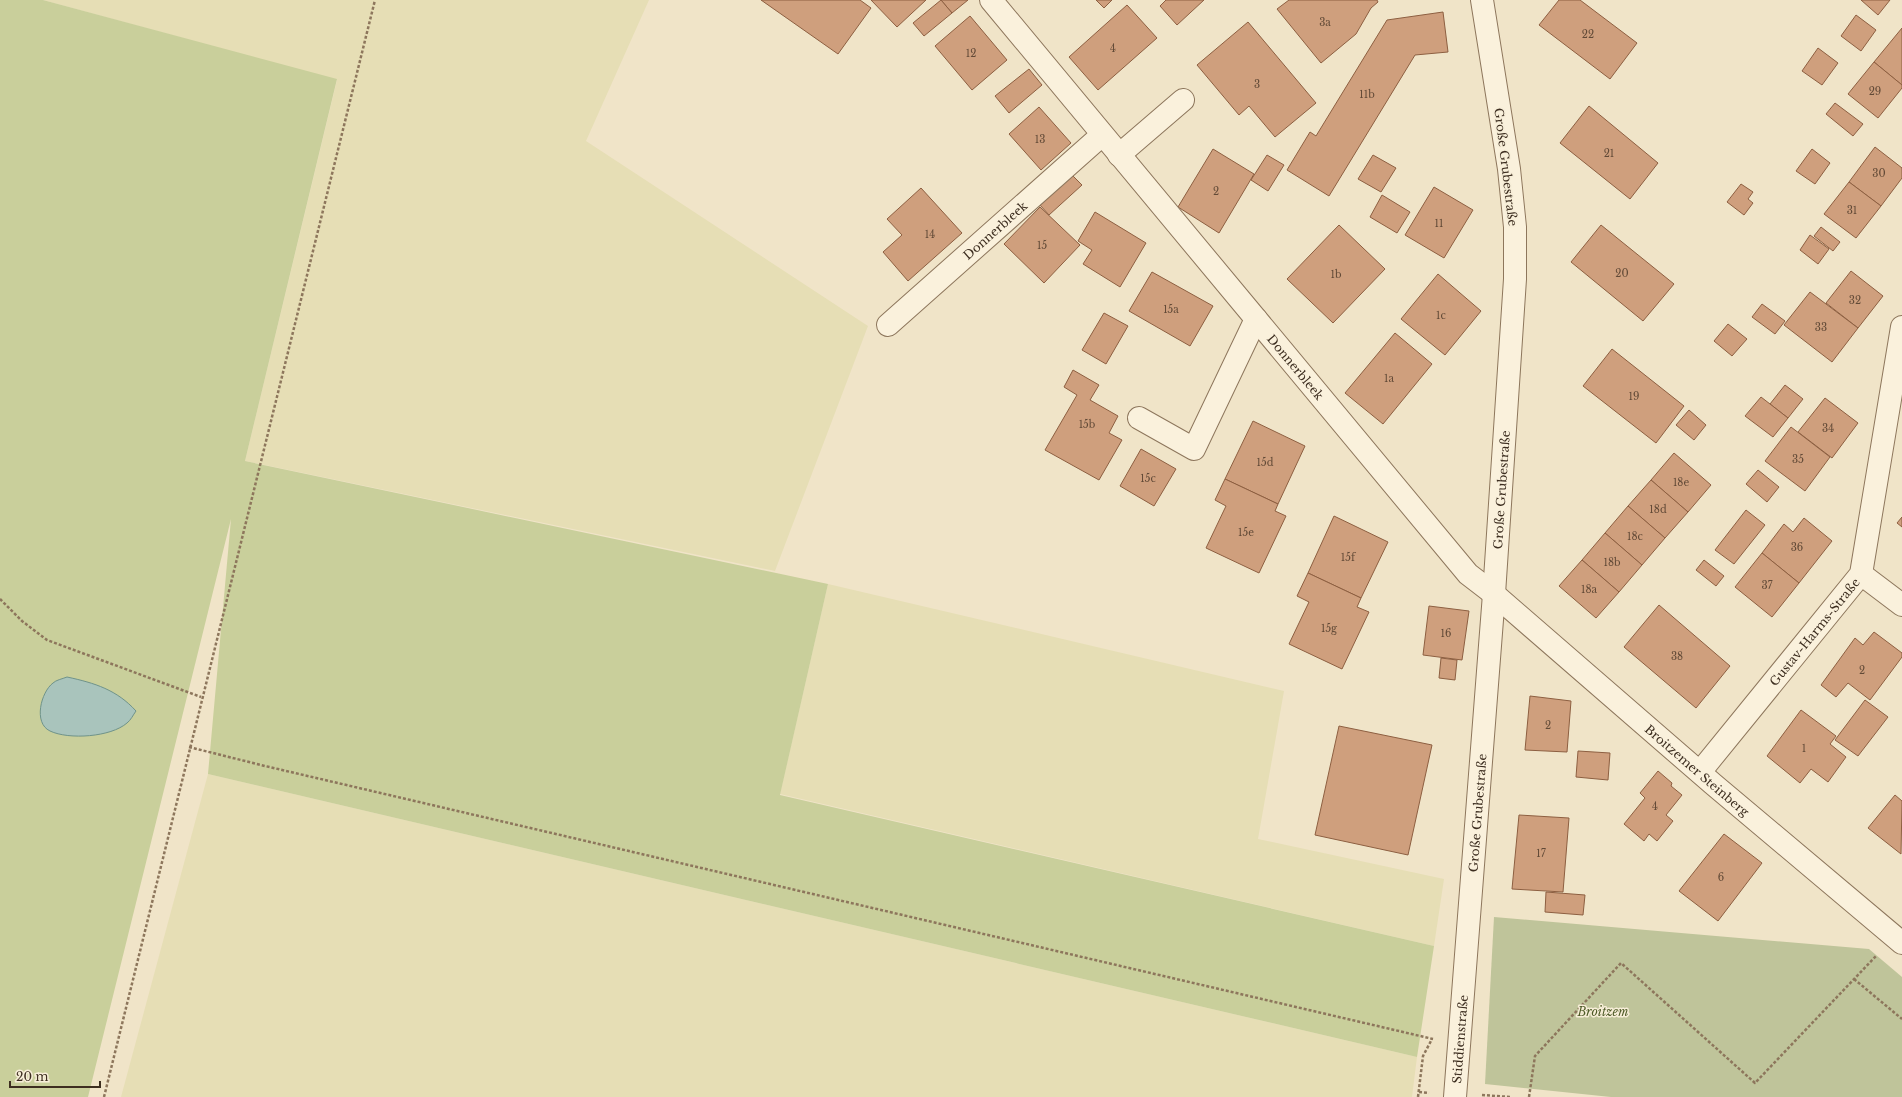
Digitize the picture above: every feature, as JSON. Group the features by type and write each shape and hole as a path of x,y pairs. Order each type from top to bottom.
{"street":[{"name":"Donnerbleek","path":"991,0 1468,574 1494,594"},
{"name":"Große Grubestraße","path":"1463,980 1494,594 1515,279 1515,226 1509,168 1482,0"},
{"path":"1119,155 1183,100"},
{"name":"Donnerbleek","path":"888,325 1102,135"},
{"path":"1139,418 1194,449 1256,320"},
{"name":"Gustav-Harms-Straße","path":"1700,772 1861,574 1902,327"},
{"path":"1861,574 1902,605"},
{"name":"Broitzemer Steinberg","path":"1494,594 1898,940"},
{"name":"Stiddienstraße","path":"1455,1097 1463,980"}],"path":[{"path":"104,1097 201,697 375,0"},
{"path":"0,599 22,621 47,640 201,697"},
{"path":"189,747 264,766 1362,1023 1432,1039 1459,1043"},
{"path":"1528,1097 1535,1056 1621,963 1755,1083 1854,979 1898,940"},
{"path":"1854,979 1902,1019"}],"shaded area":[{"path":"43,0 649,0 586,141 868,326 775,571 245,461 337,80"},
{"path":"828,584 1284,691 1258,839 1444,879 1434,946 780,794"},
{"path":"208,774 1417,1057 1412,1097 121,1097"}],"green space":[{"path":"0,0 43,0 337,79 245,461 828,584 780,795 1434,946 1417,1057 208,774 231,519 88,1097 0,1097"},
{"name":"Broitzem","path":"1494,917 1869,949 1902,977 1902,1097 1611,1097 1485,1084"}],"water":[{"path":"67,677 105,688 121,698 136,711 131,719 120,728 101,734 90,736 68,736 50,731 45,727 40,715 42,700 45,693 53,683"}],"building":[{"path":"761,0 860,0 871,8 838,54"},
{"path":"871,0 926,0 897,27"},
{"path":"941,0 968,0 952,13"},
{"path":"941,0 952,13 924,36 913,23"},
{"path":"1096,0 1112,0 1104,8"},
{"path":"1166,0 1204,0 1177,25 1160,6"},
{"path":"1289,0 1377,0 1378,2 1371,8 1356,34 1321,63 1277,9"},
{"path":"1559,0 1580,0 1637,43 1610,79 1539,25"},
{"path":"1861,0 1890,0 1878,15"},
{"path":"1127,5 1157,38 1098,90 1069,57"},
{"path":"1443,12 1448,52 1415,55 1329,196 1287,170 1310,132 1316,136 1387,20"},
{"path":"1856,15 1876,30 1861,51 1841,36"},
{"path":"970,16 1007,60 972,90 935,46"},
{"path":"1248,22 1316,103 1275,137 1249,106 1239,115 1197,65"},
{"path":"1902,28 1902,85 1874,62"},
{"path":"1818,48 1838,63 1822,85 1802,71"},
{"path":"1874,62 1902,85 1902,88 1878,118 1848,94"},
{"path":"1029,69 1042,85 1009,113 995,96"},
{"path":"1835,103 1863,124 1853,136 1826,114"},
{"path":"1589,106 1658,163 1630,199 1560,143"},
{"path":"1039,107 1071,143 1041,170 1009,134"},
{"path":"1875,147 1902,168 1902,178 1881,206 1849,182"},
{"path":"1213,149 1254,174 1219,233 1178,207"},
{"path":"1812,149 1830,163 1815,184 1796,171"},
{"path":"1267,155 1284,165 1268,191 1251,180"},
{"path":"1373,155 1396,168 1381,192 1358,179"},
{"path":"1072,175 1082,185 1049,215 1040,205"},
{"path":"1849,182 1881,206 1856,238 1824,214"},
{"path":"1741,184 1753,192 1748,199 1753,203 1744,215 1727,202"},
{"path":"1434,187 1473,210 1444,258 1405,235"},
{"path":"921,188 962,233 908,281 883,252 902,235 887,219"},
{"path":"1382,195 1410,212 1397,233 1370,217"},
{"path":"1040,207 1080,245 1044,283 1004,244"},
{"path":"1095,212 1146,243 1120,287 1083,264 1092,250 1078,241"},
{"path":"1339,225 1385,269 1333,323 1287,279"},
{"path":"1601,225 1674,284 1643,321 1571,262"},
{"path":"1821,227 1840,242 1833,251 1814,236"},
{"path":"1810,235 1829,249 1818,264 1800,250"},
{"path":"1851,271 1883,296 1858,328 1826,303"},
{"path":"1152,272 1213,306 1190,346 1129,311"},
{"path":"1438,274 1481,311 1445,355 1401,319"},
{"path":"1810,292 1858,328 1832,362 1784,325"},
{"path":"1762,304 1785,321 1775,334 1752,317"},
{"path":"1104,313 1128,326 1106,364 1082,350"},
{"path":"1728,324 1747,339 1732,356 1714,341"},
{"path":"1395,333 1432,364 1383,424 1345,393"},
{"path":"1612,349 1684,406 1656,443 1583,386"},
{"path":"1073,370 1099,385 1090,400 1118,416 1109,433 1122,440 1099,480 1045,450 1077,395 1064,387"},
{"path":"1785,385 1803,399 1788,418 1770,404"},
{"path":"1761,397 1788,418 1773,437 1745,416"},
{"path":"1825,398 1858,423 1832,458 1798,432"},
{"path":"1689,410 1706,425 1694,440 1676,425"},
{"path":"1253,421 1305,446 1278,504 1225,479"},
{"path":"1791,427 1830,457 1805,491 1765,461"},
{"path":"1141,449 1176,469 1154,506 1120,486"},
{"path":"1674,453 1711,485 1688,512 1651,480"},
{"path":"1758,470 1779,487 1767,502 1746,484"},
{"path":"1225,479 1278,504 1275,511 1286,516 1259,573 1206,548 1226,506 1215,500"},
{"path":"1651,480 1688,512 1665,538 1628,506"},
{"path":"1628,506 1665,538 1642,565 1605,533"},
{"path":"1746,510 1765,525 1734,564 1715,550"},
{"path":"1334,516 1388,542 1361,598 1308,573"},
{"path":"1902,517 1902,527 1897,523"},
{"path":"1804,518 1832,541 1799,583 1762,553 1784,524 1793,532"},
{"path":"1605,533 1642,565 1619,592 1582,560"},
{"path":"1762,553 1799,583 1772,617 1735,587"},
{"path":"1582,560 1619,592 1596,618 1559,586"},
{"path":"1704,560 1724,576 1716,586 1696,570"},
{"path":"1308,573 1361,598 1357,607 1369,612 1342,669 1289,644 1309,602 1297,596"},
{"path":"1659,605 1730,666 1696,708 1624,647"},
{"path":"1429,606 1469,611 1462,660 1423,655"},
{"path":"1874,632 1902,653 1902,657 1870,700 1848,683 1836,697 1821,685 1855,638 1863,645"},
{"path":"1441,658 1457,660 1455,680 1439,678"},
{"path":"1530,696 1571,701 1567,752 1525,750"},
{"path":"1865,700 1888,717 1858,756 1835,740"},
{"path":"1801,710 1836,736 1830,744 1846,757 1828,782 1811,769 1800,783 1767,756"},
{"path":"1339,726 1432,745 1408,855 1315,835"},
{"path":"1578,751 1610,753 1608,780 1576,777"},
{"path":"1658,771 1672,783 1671,786 1682,795 1666,815 1673,821 1657,841 1649,834 1644,841 1624,824 1645,798 1640,793"},
{"path":"1895,795 1902,801 1901,854 1868,828"},
{"path":"1519,815 1569,818 1563,892 1512,889"},
{"path":"1724,834 1762,863 1718,921 1679,891"},
{"path":"1546,892 1585,895 1583,915 1545,912"}]}
